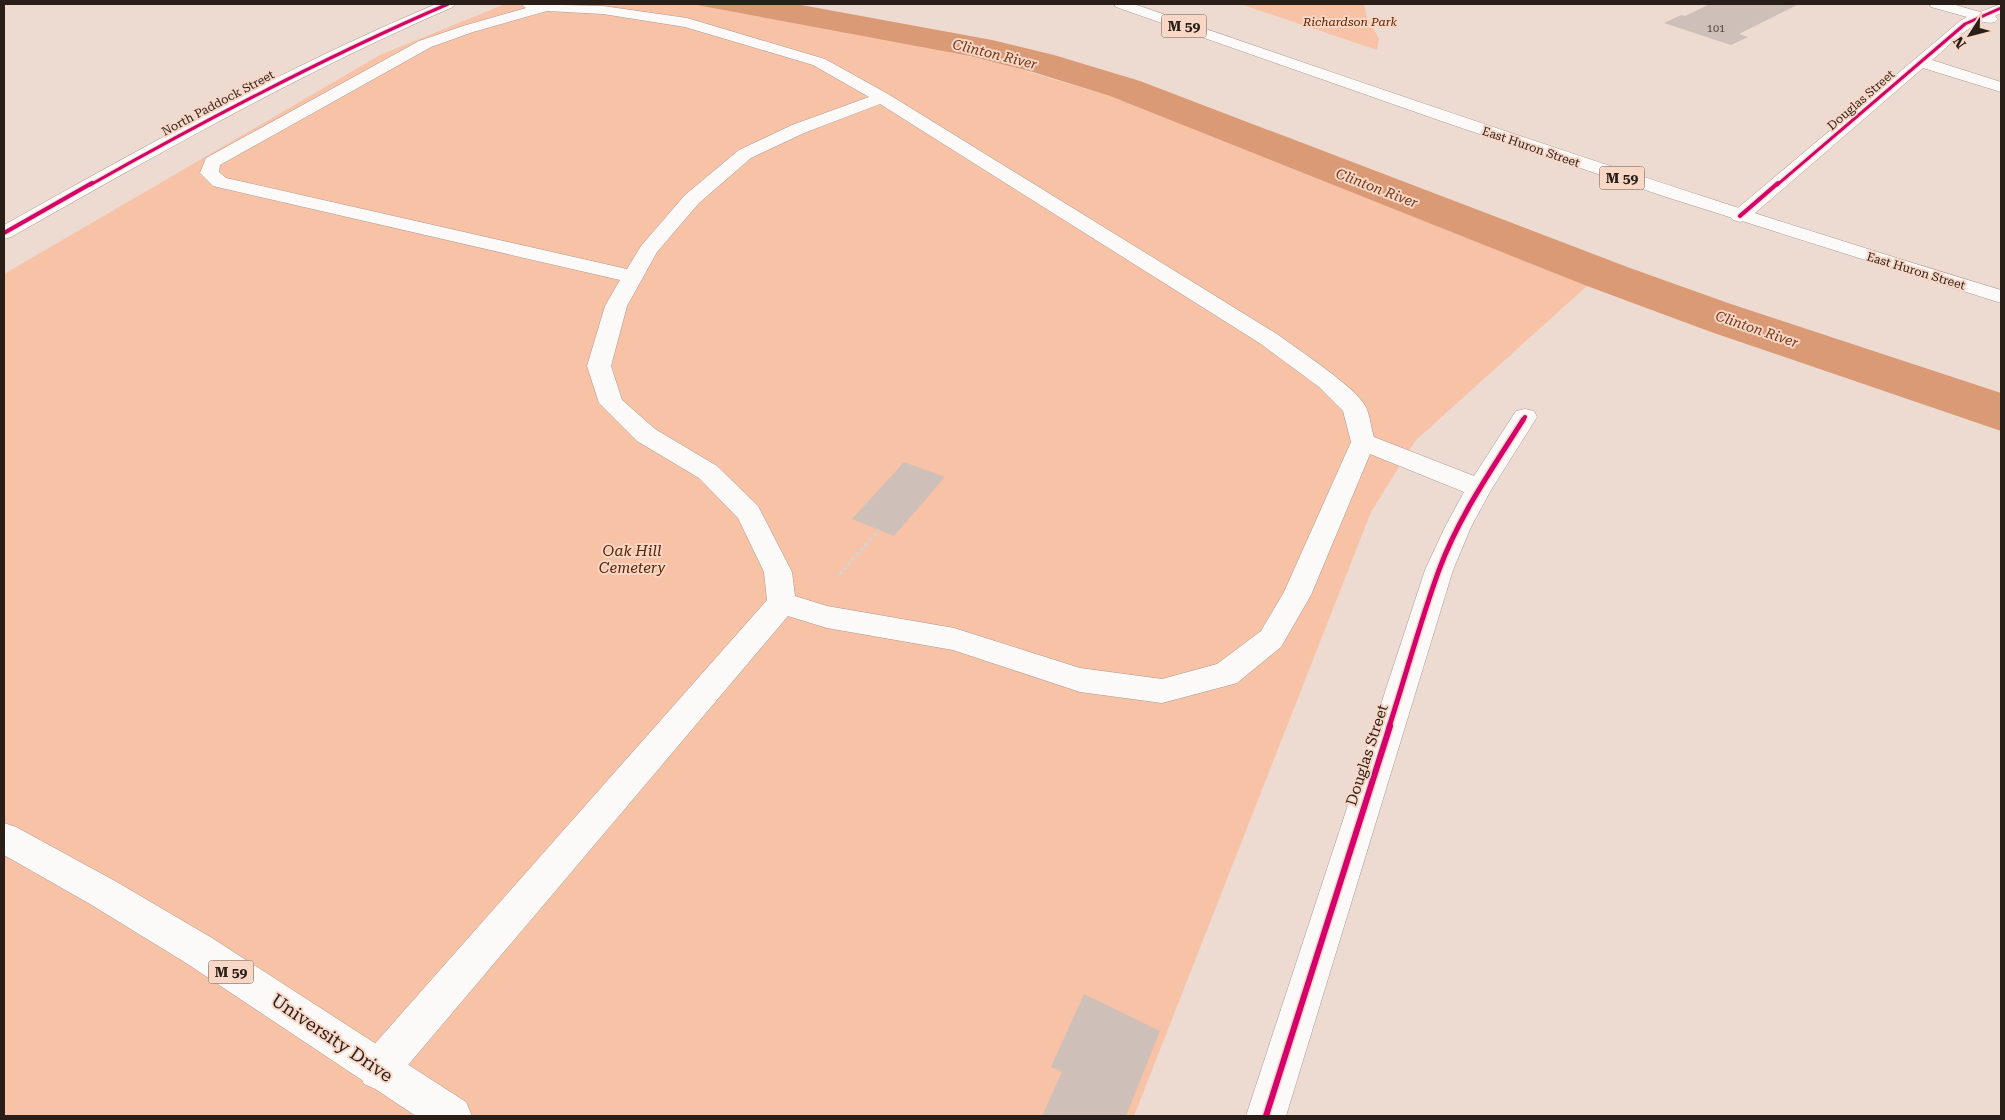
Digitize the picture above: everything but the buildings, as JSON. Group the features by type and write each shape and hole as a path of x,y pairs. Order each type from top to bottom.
{"main road":[{"name":"North Paddock Street","path":"4,233 274,84 352,45 448,4"},
{"name":"East Huron Street","path":"1121,4 1488,133 1740,216 2001,297"},
{"path":"1936,4 2001,23"},
{"path":"633,277 220,182 209,173 212,162 425,44 537,5 603,10 687,24 819,62 882,98 1268,339 1327,382 1354,408 1363,442 1297,595 1271,639 1226,674 1162,691 1080,680 954,639 827,617 794,607 749,513 708,472 646,435 611,403 599,366 616,306 633,277 648,250 692,199 745,154 798,129 882,98"},
{"name":"Douglas Street","path":"1740,216 1965,24 2001,8"},
{"path":"1921,62 2001,87"},
{"name":"Douglas Street","path":"1266,1116 1439,570 1458,527 1479,488 1525,416"},
{"path":"1363,442 1479,488"},
{"path":"378,1070 794,607"},
{"name":"University Drive","path":"4,838 141,916 237,975 378,1070 452,1116"}],"path":[{"path":"794,607 879,530"}],"green space":[{"name":"Oak Hill Cemetery","path":"505,4 691,4 933,48 1006,65 1110,96 1587,286 1415,441 1371,512 1134,1116 4,1116 4,274 380,55"},
{"name":"Richardson Park","path":"1240,4 1364,4 1367,17 1379,39 1377,50"}],"water":[{"name":"Clinton River","path":"691,4 796,4 992,40 1054,55 1140,81 1630,268 1728,303 2001,393 2001,431 1711,332 1587,286 1110,96 1033,72 970,56"}],"cycle path":[{"path":"4,233 167,142 278,83 334,55 448,4"},
{"path":"1740,216 1965,24 2001,8"},
{"path":"1266,1116 1439,570 1458,527 1479,488 1525,417"}]}
